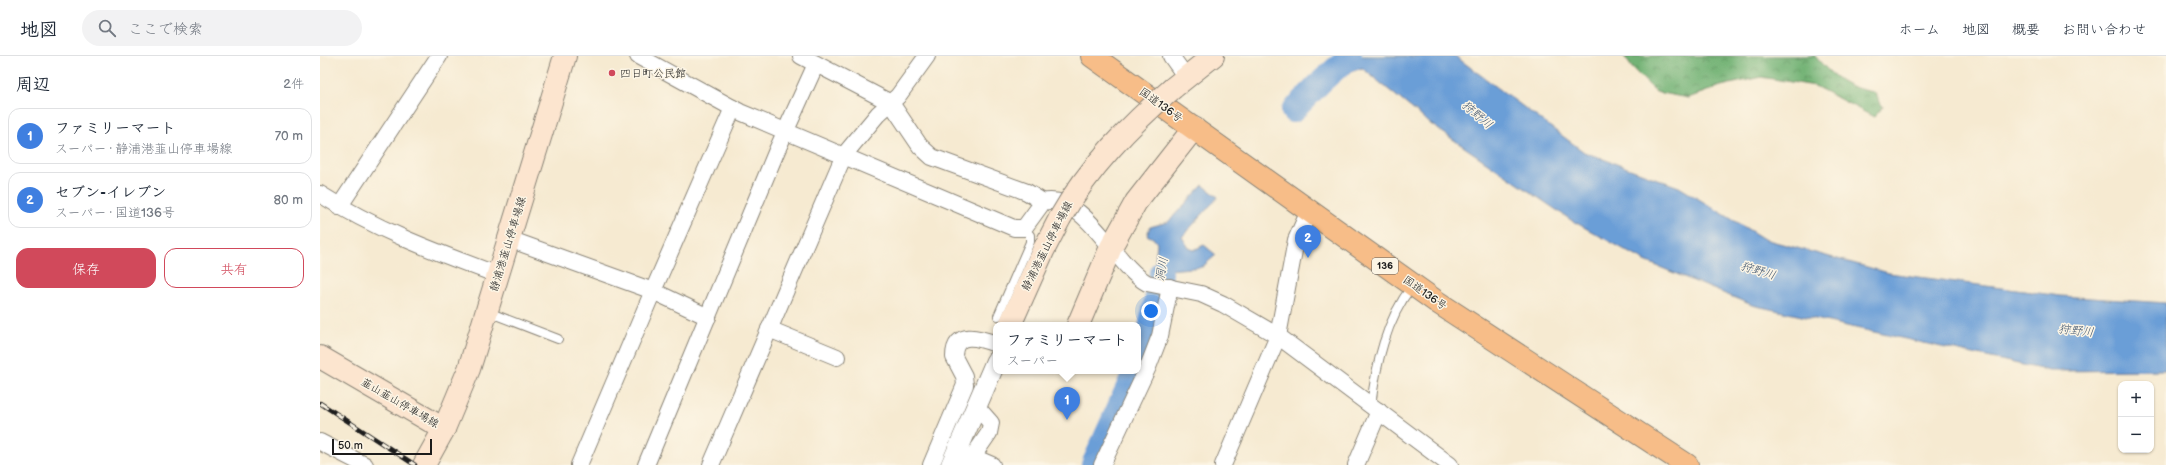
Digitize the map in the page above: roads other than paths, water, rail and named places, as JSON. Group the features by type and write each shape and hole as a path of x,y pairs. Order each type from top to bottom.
{"highway":[{"name":"国道136号","path":"1092,56 1413,286 1687,465"}],"main road":[{"name":"静浦港韮山停車場線","path":"444,429 469,369 565,56"},
{"name":"静浦港韮山停車場線","path":"1004,321 1060,218 1092,169 1116,141 1144,113 1209,59"},
{"path":"1079,322 1111,247 1136,202 1194,128"},
{"name":"韮山韮山停車場線","path":"320,357 444,429 424,465"}],"street":[{"path":"339,207 439,56"},
{"path":"638,56 733,108 786,132 844,155 1014,228 1024,228 1043,202"},
{"path":"801,56 891,103 925,153 938,160 1026,192 1043,202 1058,203 1075,210 1095,228 1132,272 1147,283 1201,294 1223,304 1278,336 1450,465"},
{"path":"711,465 844,155 878,114 891,103 908,84 927,56"},
{"path":"1171,56 1180,83"},
{"path":"646,465 816,64"},
{"path":"579,465 733,108"},
{"path":"320,194 351,214 413,243 498,275"},
{"path":"1224,465 1278,336 1296,240 1309,211"},
{"path":"509,239 653,291 708,317"},
{"path":"1102,465 1148,367 1160,336 1168,287"},
{"path":"769,329 837,357"},
{"path":"931,465 965,385 964,376 954,357 956,347 964,340 972,336 993,343"},
{"path":"951,465 993,368"},
{"path":"976,406 991,423 988,433 969,461 992,465"},
{"path":"1356,465 1375,409"},
{"path":"320,442 366,465"}],"lane":[{"path":"1004,321 1030,242 1030,235 1024,228"},
{"path":"1375,409 1382,347 1396,309 1413,286"},
{"path":"487,312 558,339"}],"water":[{"name":"狩野川","path":"1340,56 1455,56 1584,152 1679,187 1764,239 1889,273 2061,296 2166,303 2166,370 2050,371 1752,305 1645,261 1571,220 1432,125 1362,68 1339,76 1332,69"},
{"path":"1203,185 1218,197 1182,237 1189,248 1194,250 1204,245 1216,255 1202,267 1169,270 1164,278 1161,305 1151,303 1157,243 1153,238 1147,235 1150,227 1168,222"}],"waterway":[{"name":"洞川","path":"1293,111 1322,81 1350,56"},
{"name":"洞川","path":"1141,355 1152,319 1161,273"},
{"name":"洞川","path":"1093,465 1134,374"}],"railway":[{"path":"320,403 415,465"}],"place":[{"name":"四日町公民館","path":"612,73"},
{"name":"セブン-イレブン","path":"1308,258"},
{"name":"ファミリーマート","path":"1067,420"}]}
